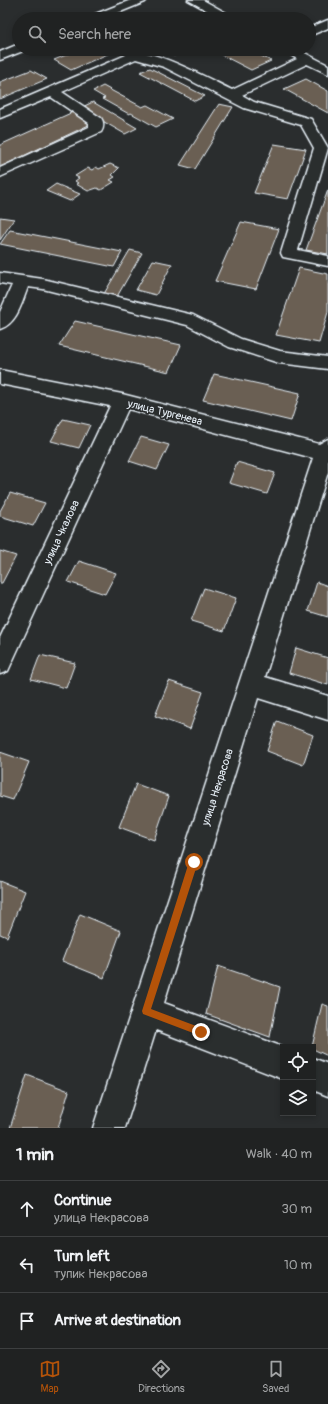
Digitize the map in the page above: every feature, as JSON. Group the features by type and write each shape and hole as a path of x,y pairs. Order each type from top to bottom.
{"street":[{"path":"110,12 141,0"},
{"path":"194,0 217,12"},
{"path":"90,12 97,5"},
{"path":"316,29 328,24"},
{"path":"0,56 12,51"},
{"path":"0,114 53,92 122,56"},
{"path":"143,56 168,64 232,95 249,105 306,122 321,148 289,253 328,261"},
{"path":"301,56 328,70"},
{"path":"232,95 307,59"},
{"path":"0,173 96,129 96,121 53,92"},
{"path":"0,278 42,284 194,321 235,344 279,357 328,363"},
{"path":"0,323 10,312 22,281"},
{"name":"улица Тургенева","path":"0,377 122,401 327,451"},
{"name":"улица Чкалова","path":"0,663 122,401"},
{"name":"улица Некрасова","path":"109,1128 250,684 327,451"},
{"path":"250,684 328,708"},
{"path":"146,1011 280,1062"},
{"path":"316,1075 328,1080"}],"building":[{"path":"64,56 103,56 71,70 54,60"},
{"path":"224,56 261,56 271,61 251,70"},
{"path":"150,68 205,96 195,101 140,72"},
{"path":"31,70 47,79 0,99 0,82"},
{"path":"306,79 328,91 328,113 284,89"},
{"path":"103,86 142,107 147,105 173,119 156,127 102,99 105,98 93,91"},
{"path":"93,102 137,128 125,134 80,108"},
{"path":"219,104 233,107 195,169 180,165"},
{"path":"73,112 93,123 0,167 0,145"},
{"path":"274,144 306,149 288,199 254,193"},
{"path":"110,164 119,168 112,175 115,177 110,180 114,182 101,190 97,188 88,191 76,184 78,183 75,181 79,178 75,176 88,168 92,170 96,167 99,169"},
{"path":"56,184 80,194 70,201 46,191"},
{"path":"328,190 328,254 306,250"},
{"path":"0,217 14,219 0,240"},
{"path":"241,222 279,229 256,289 215,281"},
{"path":"10,230 122,252 114,267 0,244"},
{"path":"130,250 142,253 115,300 102,297"},
{"path":"153,260 172,264 156,295 136,290"},
{"path":"299,268 328,274 328,312 319,343 276,335"},
{"path":"75,321 181,345 169,372 59,346"},
{"path":"214,374 300,393 291,421 203,400"},
{"path":"63,419 90,425 79,448 51,441"},
{"path":"141,437 169,445 157,470 129,461"},
{"path":"237,462 275,473 267,494 229,483"},
{"path":"10,493 45,503 33,526 0,516 0,511"},
{"path":"0,551 16,556 2,583 0,583"},
{"path":"79,561 116,573 105,594 68,582"},
{"path":"317,582 328,586 328,617 308,611"},
{"path":"204,588 236,598 224,631 191,621"},
{"path":"296,648 328,658 328,685 289,673"},
{"path":"40,655 75,663 66,688 31,679"},
{"path":"169,681 203,692 190,729 155,716"},
{"path":"277,721 313,735 303,765 267,751"},
{"path":"0,752 29,762 13,800 0,796"},
{"path":"136,784 169,796 154,840 119,827"},
{"path":"0,881 25,891 7,937 0,934"},
{"path":"80,914 121,931 104,978 62,961"},
{"path":"218,966 280,987 270,1037 206,1014"},
{"path":"322,1004 328,1006 328,1056 316,1050 316,1044 313,1044"},
{"path":"27,1075 69,1091 58,1128 10,1128"}],"route":[{"path":"194,862 146,1011 201,1032"}]}
